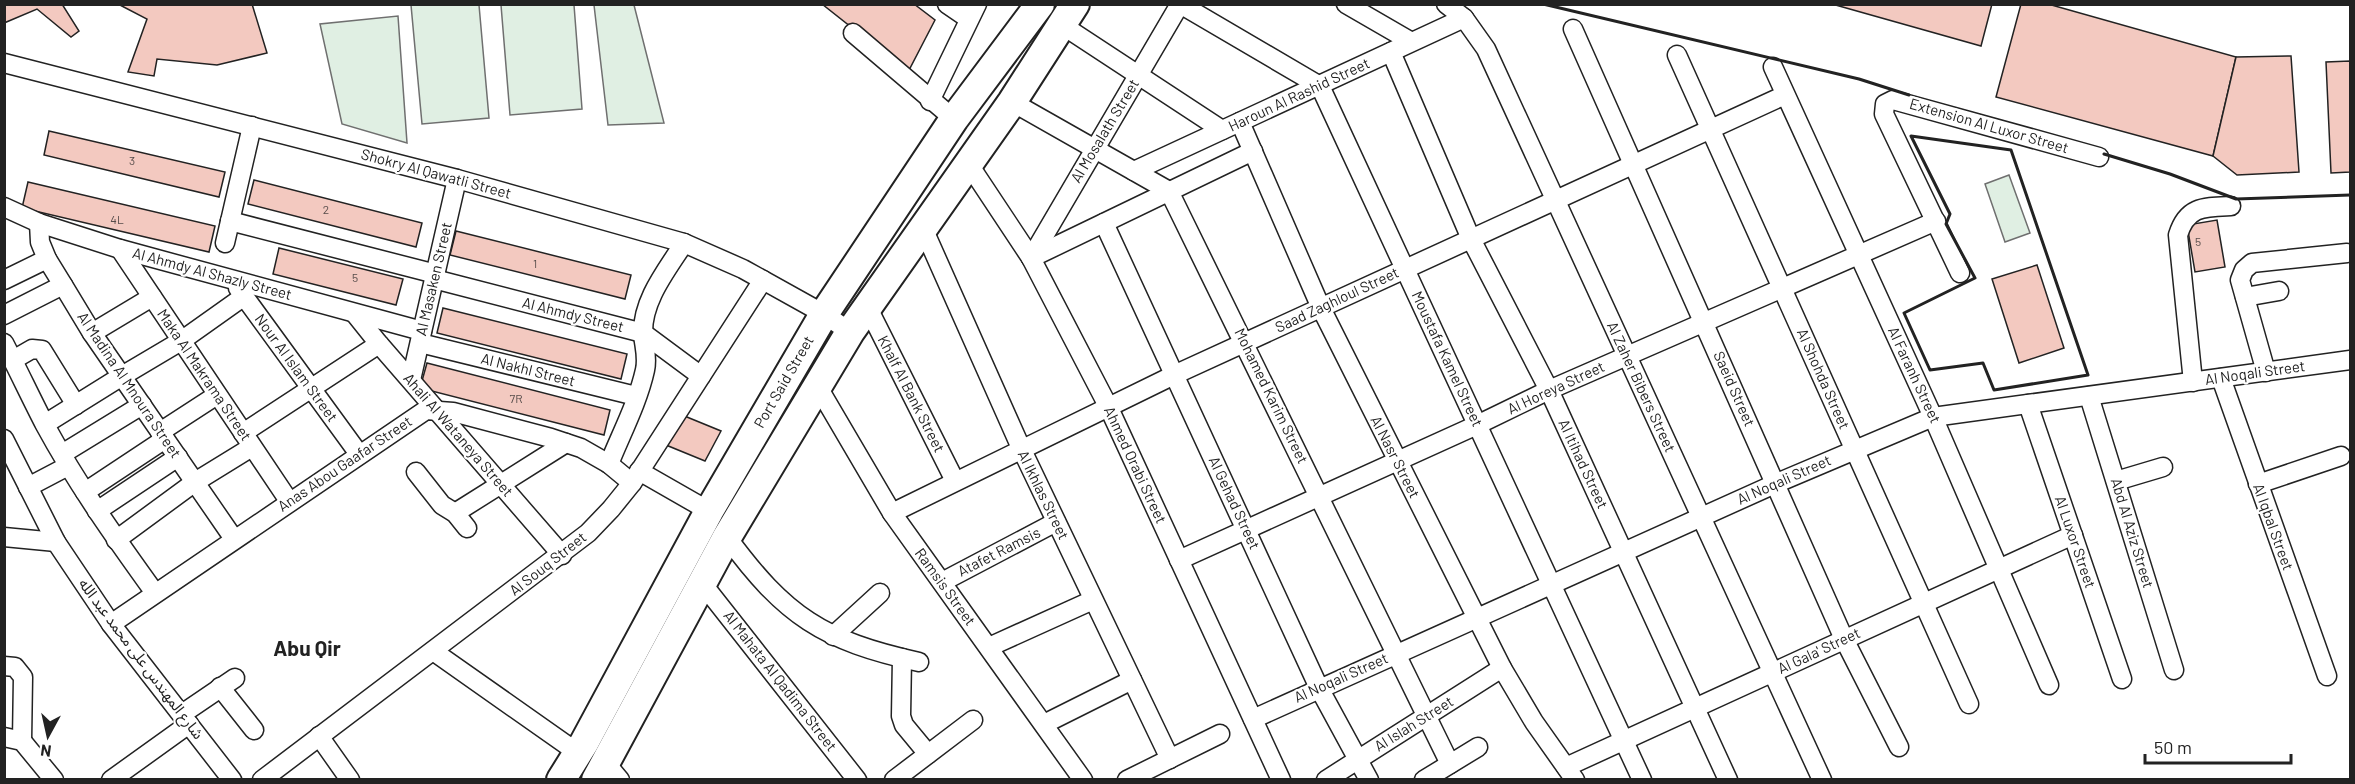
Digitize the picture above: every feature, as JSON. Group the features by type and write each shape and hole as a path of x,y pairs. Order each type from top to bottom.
{"main road":[{"name":"Port Said Street","path":"561,780 578,753 709,511 824,314 954,119 1040,4"},
{"name":"Port Said Street","path":"603,775 702,583 850,332 1012,102 1069,15"}],"street":[{"path":"930,101 973,12 947,4"},
{"path":"1346,4 1410,41"},
{"name":"Al Zaher Bibers Street","path":"1446,4 1464,18 1486,49 1822,780"},
{"path":"1180,5 1320,86"},
{"name":"Al Mosalath Street","path":"1031,258 1180,5"},
{"path":"1069,15 1139,74 1222,130"},
{"name":"Haroun Al Rashid Street","path":"1134,171 1320,86 1410,41 1464,18"},
{"name":"Saeid Street","path":"1573,29 1844,639 1899,747"},
{"path":"853,33 930,101 954,119"},
{"name":"Al Itihad Street","path":"1391,52 1471,239 1549,390 1728,780"},
{"name":"Al Shohda Street","path":"1677,55 1969,704"},
{"name":"Shokry Al Qawatli Street","path":"4,63 457,179 684,243 743,269 824,314 850,332"},
{"name":"Al Faranh Street","path":"1773,67 1933,417 2049,685"},
{"name":"Moustafa Kamel Street","path":"1320,86 1642,780"},
{"name":"Saad Zaghloul Street","path":"892,513 1174,375 1785,95"},
{"name":"Extension Al Luxor Street","path":"1960,273 1884,114 1885,104 1893,100 2099,157"},
{"path":"1012,102 1169,191"},
{"name":"Al Nasr Street","path":"1240,122 1321,308 1397,461 1502,668 1534,722 1570,773"},
{"path":"225,243 252,126"},
{"path":"1031,258 1253,151"},
{"name":"Ahmed Orabi Street","path":"968,163 1031,258 1108,406 1281,780"},
{"name":"Al Masaken Street","path":"411,380 457,179"},
{"name":"Mohamed Karim Street","path":"1169,191 1450,764"},
{"path":"2193,382 2178,235 2183,221 2193,211 2207,207 2231,206"},
{"name":"Al Ahmdy Al Shazly Street","path":"4,207 39,223 120,249 356,314 421,337"},
{"name":"Al Ahmdy Street","path":"230,221 643,333 701,376"},
{"name":"Al Horeya Street","path":"1179,560 1478,425 1549,390 1936,221"},
{"name":"Al Madina Al Mnoura Street","path":"39,223 40,242 47,259 92,333 234,539"},
{"name":"Al Gehad Street","path":"1104,223 1319,688 1369,780"},
{"name":"Al Ikhlas Street","path":"923,228 1021,448 1170,759"},
{"path":"609,464 646,369 643,333 652,295 684,243"},
{"name":"Maka Al Makrama Street","path":"120,249 289,501"},
{"path":"2265,372 2240,280 2244,270 2252,263 2349,251"},
{"path":"4,280 47,259"},
{"name":"Al Souq Street","path":"262,780 562,555 588,533 611,509 636,477 763,280"},
{"name":"Nour Al Islam Street","path":"235,281 243,297 359,454"},
{"path":"4,315 63,285"},
{"path":"2245,297 2279,291"},
{"path":"92,333 152,297"},
{"path":"45,424 182,341 243,297"},
{"name":"Khalf Al Bank Street","path":"867,306 955,481"},
{"name":"Ahali Al Wataneya Street","path":"356,314 379,344 562,555"},
{"name":"Al Nakhl Street","path":"421,337 636,396"},
{"path":"4,343 65,460 116,540 155,593"},
{"path":"116,540 195,483 311,389 379,344"},
{"path":"13,360 32,349 42,350 76,405"},
{"name":"Al Noqali Street","path":"1253,719 1776,483 1933,417 2350,360"},
{"name":"Al Iqbal Street","path":"2221,378 2326,676"},
{"name":"Ramsis Street","path":"818,387 892,513 1083,780"},
{"path":"85,492 217,395"},
{"name":"Abd Al Aziz Street","path":"2089,396 2174,670"},
{"name":"Al Luxor Street","path":"2028,404 2122,679"},
{"path":"28,487 142,405"},
{"path":"436,409 551,438 581,448 609,464 709,511"},
{"name":"Anas Abou Gaafar Street","path":"111,624 359,454 426,410 436,409"},
{"name":"شارع المهندس على محمد عبد الله","path":"4,439 56,542 111,624 232,780"},
{"path":"455,513 566,443"},
{"path":"2258,484 2341,456"},
{"path":"97,511 178,458"},
{"path":"2116,481 2163,467"},
{"path":"416,472 442,505 455,513 467,528"},
{"name":"Atafet Ramsis","path":"942,582 1056,522"},
{"name":"Al Gala' Street","path":"1570,773 1624,740 2073,535"},
{"path":"4,537 56,542"},
{"path":"728,537 771,592 797,615 833,636 875,652 910,660 900,716 904,725 928,754"},
{"name":"Al Mahata Al Qadima Street","path":"702,583 857,780"},
{"path":"833,636 880,593"},
{"path":"988,647 1093,600"},
{"path":"433,651 578,753"},
{"path":"4,666 15,668 23,677 13,739 54,780"},
{"name":"Al Islah Street","path":"1326,780 1502,668"},
{"path":"1044,724 1132,680"},
{"path":"111,780 227,683 254,730"},
{"path":"894,780 973,720"},
{"path":"1127,780 1220,734"},
{"path":"319,736 350,780"},
{"path":"1424,780 1478,747"}],"green space":[{"path":"411,5 479,5 489,118 422,124"},
{"path":"501,5 574,5 582,109 510,115"},
{"path":"594,5 634,5 664,123 608,125"},
{"path":"398,16 407,143 342,124 320,24"},
{"path":"2009,175 2030,233 2005,242 1985,184"}],"building":[{"path":"4,4 62,4 79,31 71,37 37,9 4,23"},
{"path":"118,4 252,4 267,53 217,65 157,59 154,76 128,72 147,19"},
{"path":"822,4 914,4 935,20 908,72"},
{"path":"1832,4 1992,4 1981,46"},
{"path":"2021,4 2048,4 2236,57 2213,156 1996,97"},
{"path":"2291,56 2299,172 2237,175 2213,156 2236,57"},
{"path":"2350,61 2350,172 2331,173 2326,62"},
{"path":"49,131 225,172 219,197 44,155"},
{"path":"254,180 422,223 416,247 248,204"},
{"path":"28,182 215,226 209,252 22,208"},
{"path":"2217,220 2225,267 2195,272 2187,225"},
{"path":"456,231 631,275 625,299 450,255"},
{"path":"279,248 403,279 396,305 273,274"},
{"path":"2037,265 2064,348 2019,363 1992,279"},
{"path":"443,308 627,354 621,379 437,333"},
{"path":"427,363 610,410 604,435 420,388"},
{"path":"682,415 721,431 705,461 666,445"}],"wall":[{"path":"1543,4 1859,79 1909,95"},
{"path":"1911,136 2011,150 2088,375 1994,390 1983,363 1930,370 1904,313 1975,278 1946,224 1950,214 1911,136"},
{"path":"2104,154 2170,174 2236,199 2350,195"}],"district":[{"name":"Abu Qir","path":"307,649"}]}
